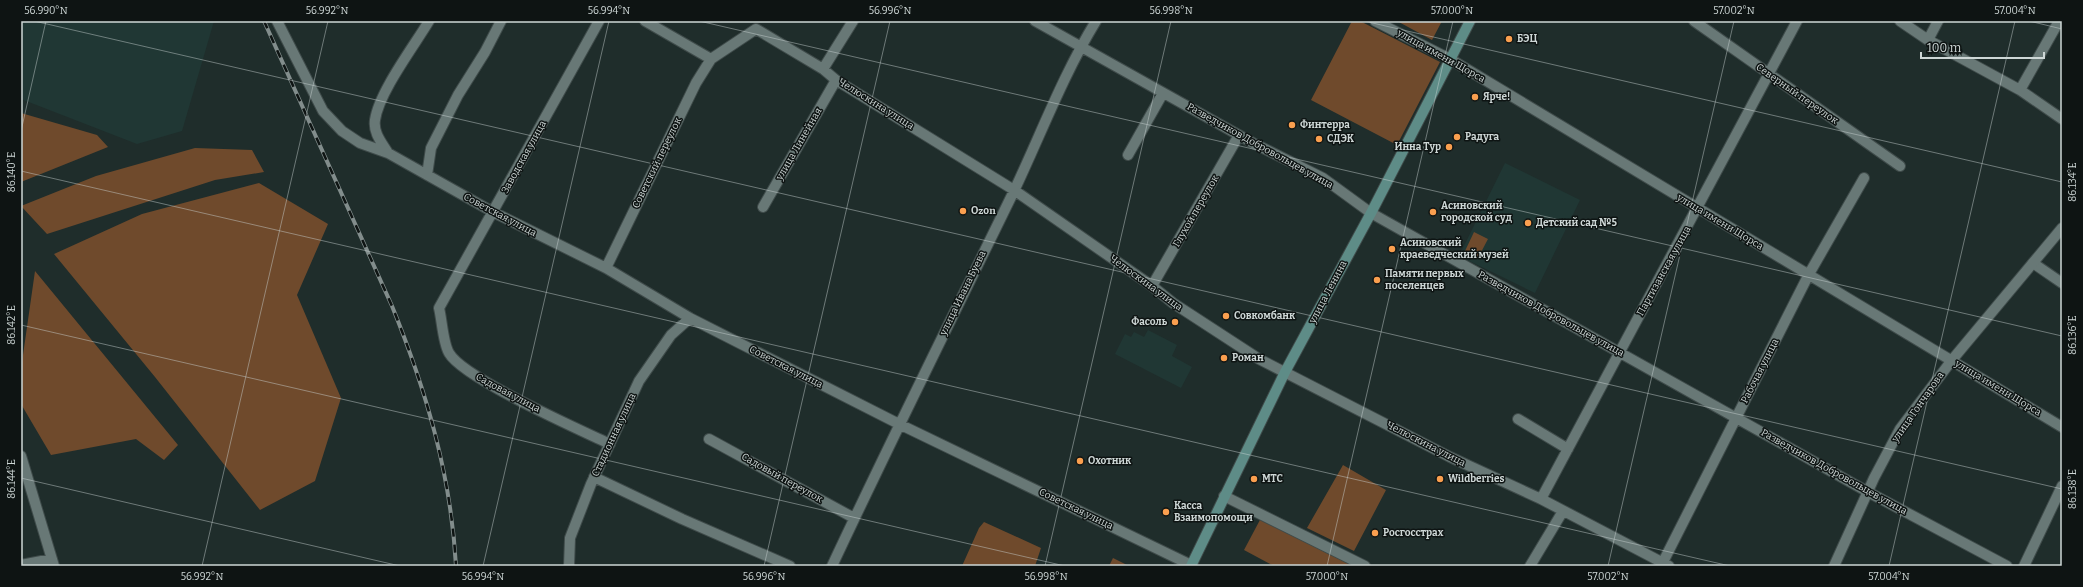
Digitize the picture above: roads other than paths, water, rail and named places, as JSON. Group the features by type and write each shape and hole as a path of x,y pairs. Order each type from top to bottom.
{"main road":[{"name":"улица Ленина","path":"1191,565 1285,372 1371,213 1470,21"}],"street":[{"name":"Советская улица","path":"277,21 323,110 342,131 354,139 388,153 493,212 606,268 690,318 899,424 1191,565"},
{"path":"388,153 377,136 374,121 382,96 429,21"},
{"path":"427,175 432,148 458,94 485,52 501,21"},
{"name":"Заводская улица","path":"440,313 439,308 600,21"},
{"path":"645,21 711,59"},
{"path":"823,69 853,21"},
{"name":"Разведчиков Добровольцев улица","path":"1035,21 1239,135 1323,178 1371,213 1868,492 2007,566"},
{"name":"улица Ивана Буева","path":"832,566 899,424 1014,190 1080,46 1096,21"},
{"name":"улица имени Щорса","path":"1375,21 1450,59 1783,261 1809,274 2062,427"},
{"name":"Северный переулок","path":"1694,21 1900,166"},
{"name":"Партизанская улица","path":"1541,499 1619,352 1698,209 1797,21"},
{"path":"1900,21 1928,40 2020,90 2062,119"},
{"path":"1928,40 1938,21"},
{"path":"2020,90 2059,21"},
{"name":"Челюскина улица","path":"711,59 756,28 823,69 836,80 1014,190 1152,286 1173,303 1259,359 1450,457 1541,499 1664,565"},
{"name":"Советский переулок","path":"606,268 696,83 711,59"},
{"name":"улица Линейная","path":"763,207 836,80"},
{"path":"1128,155 1163,93"},
{"name":"Глухой переулок","path":"1152,286 1239,135"},
{"name":"Рабочая улица","path":"1664,565 1809,274 1864,178"},
{"name":"улица Гончарова","path":"1834,566 1868,492 1900,429 1952,360 2062,228"},
{"path":"2033,263 2062,283"},
{"name":"Садовая улица","path":"440,313 448,352 461,367 487,383 610,444"},
{"name":"Стадионная улица","path":"569,566 570,538 594,477 639,381 671,335 690,318"},
{"path":"1518,419 1568,449"},
{"name":"Садовый переулок","path":"709,439 854,518"},
{"path":"21,456 53,563 21,565"},
{"path":"594,477 682,519 790,566"},
{"path":"2024,566 2062,486"},
{"path":"1224,496 1365,566"},
{"path":"1530,566 1563,511"}],"railway":[{"path":"264,21 392,306 416,369 443,466 449,499 456,566"}],"place":[{"name":"БЭЦ","path":"1509,39"},
{"name":"Ярче!","path":"1475,97"},
{"name":"Финтерра","path":"1292,125"},
{"name":"Радуга","path":"1457,137"},
{"name":"СДЭК","path":"1319,139"},
{"name":"Инна Тур","path":"1449,147"},
{"name":"Ozon","path":"963,211"},
{"name":"Асиновский городской суд","path":"1433,212"},
{"name":"Детский сад №5","path":"1528,223"},
{"name":"Асиновский краеведческий музей","path":"1392,249"},
{"name":"Памяти первых поселенцев","path":"1377,280"},
{"name":"Совкомбанк","path":"1226,316"},
{"name":"Фасоль","path":"1175,322"},
{"name":"Роман","path":"1224,358"},
{"name":"Охотник","path":"1080,461"},
{"name":"МТС","path":"1254,479"},
{"name":"Wildberries","path":"1440,479"},
{"name":"Касса Взаимопомощи","path":"1166,512"},
{"name":"Росгосстрах","path":"1375,533"}]}
